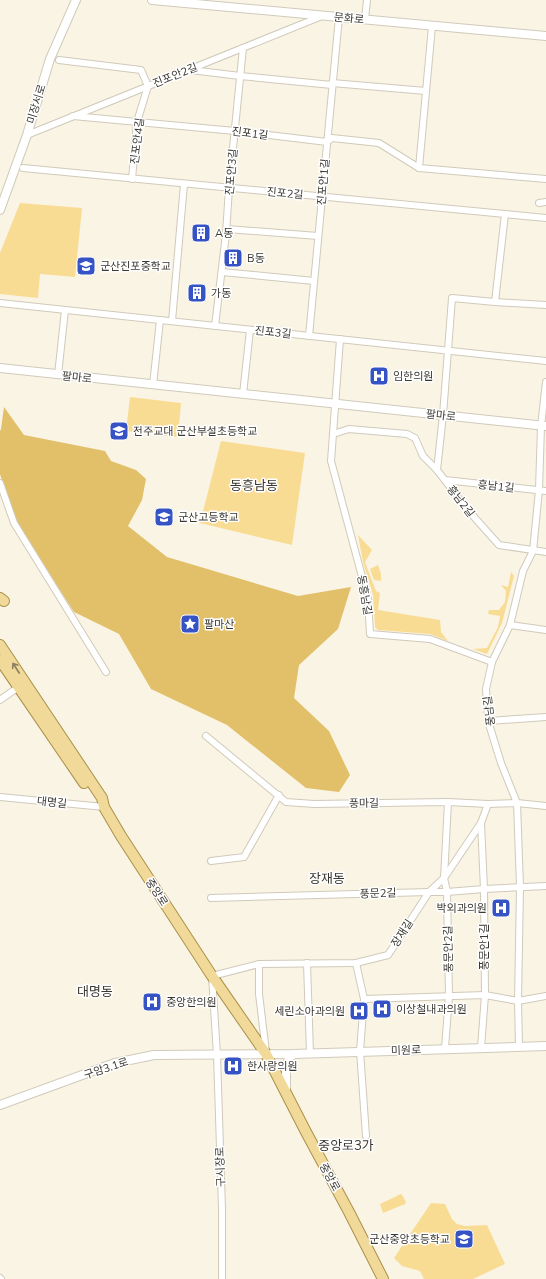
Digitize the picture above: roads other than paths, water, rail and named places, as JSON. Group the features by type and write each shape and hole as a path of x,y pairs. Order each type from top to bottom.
{"main road":[{"name":"중앙로","path":"0,645 21,684"},
{"name":"중앙로","path":"0,660 21,684 102,798 104,807 121,836 212,976 266,1054 383,1279"}],"street":[{"name":"미장서로","path":"0,210 27,135 50,59 76,0"},
{"name":"문화로","path":"152,0 546,36"},
{"path":"366,19 367,0"},
{"name":"진포안2길","path":"27,135 323,16"},
{"name":"진포안1길","path":"309,336 339,17"},
{"path":"419,168 432,26"},
{"name":"진포안3길","path":"215,326 227,229 229,188 244,48"},
{"path":"59,60 141,70 148,86"},
{"path":"189,70 240,76 426,91"},
{"name":"진포안4길","path":"132,179 138,122 148,86"},
{"name":"진포1길","path":"73,116 235,131 327,142 332,138 379,143 419,168 546,179"},
{"name":"진포2길","path":"23,168 546,218"},
{"path":"172,321 184,184"},
{"path":"539,203 546,202"},
{"path":"495,302 505,214"},
{"path":"227,229 318,236"},
{"path":"222,272 314,281"},
{"path":"437,470 452,298 546,305"},
{"name":"진포3길","path":"0,303 546,361"},
{"path":"58,375 65,310"},
{"path":"154,385 160,320"},
{"path":"243,394 250,330"},
{"path":"336,404 340,339"},
{"name":"팔마로","path":"0,368 544,426"},
{"name":"풍남길","path":"519,1046 518,1001 520,887 517,804 501,763 488,721 486,689 492,662 510,625 523,571 533,551 544,426 546,382"},
{"name":"동흥남길","path":"336,404 331,461 368,599 370,634 430,639 492,662"},
{"name":"흥남2길","path":"333,434 349,429 407,434 415,438 423,456 437,470 466,509 499,545 546,552"},
{"name":"흥남1길","path":"445,480 546,491"},
{"path":"0,483 14,523 106,672"},
{"path":"510,625 546,630"},
{"path":"0,700 21,684"},
{"path":"488,721 546,717"},
{"name":"풍마길","path":"206,736 286,802 314,804 448,802 546,806"},
{"path":"211,861 244,857 279,795"},
{"name":"대명길","path":"0,797 104,807"},
{"name":"풍문안2길","path":"445,1048 449,996 447,892 444,878 448,802"},
{"name":"장재길","path":"212,976 259,964 356,962 388,955 428,892 444,878 481,823 488,804"},
{"name":"풍문안1길","path":"481,823 484,889 485,995 482,1048"},
{"name":"풍문2길","path":"211,898 447,892 546,886"},
{"path":"356,962 364,999 360,1051 366,1136"},
{"path":"307,963 310,1053"},
{"name":"중앙로","path":"259,964 259,994 266,1054"},
{"name":"중앙로","path":"212,976 217,1055"},
{"path":"364,999 485,995 518,1001 546,996"},
{"name":"미원로","path":"266,1054 546,1046"},
{"name":"구암3.1로","path":"0,1105 115,1063 154,1055 266,1054"},
{"path":"286,1094 286,1070 289,1058 294,1054"},
{"name":"구시장로","path":"217,1055 222,1209 222,1279"}],"place":[{"name":"A동","path":"201,233"},
{"name":"B동","path":"233,258"},
{"name":"군산진포중학교","path":"86,266"},
{"name":"가동","path":"197,293"},
{"name":"임한의원","path":"379,376"},
{"name":"전주교대 군산부설초등학교","path":"119,431"},
{"name":"군산고등학교","path":"164,517"},
{"name":"팔마산","path":"190,624"},
{"name":"박외과의원","path":"501,908"},
{"name":"중앙한의원","path":"152,1002"},
{"name":"이상철내과의원","path":"382,1009"},
{"name":"세린소아과의원","path":"359,1011"},
{"name":"한사랑의원","path":"233,1066"},
{"name":"군산중앙초등학교","path":"464,1239"}],"district":[{"name":"동흥남동","path":"254,485"},
{"name":"장재동","path":"327,878"},
{"name":"대명동","path":"95,991"},
{"name":"중앙로3가","path":"346,1145"}]}
